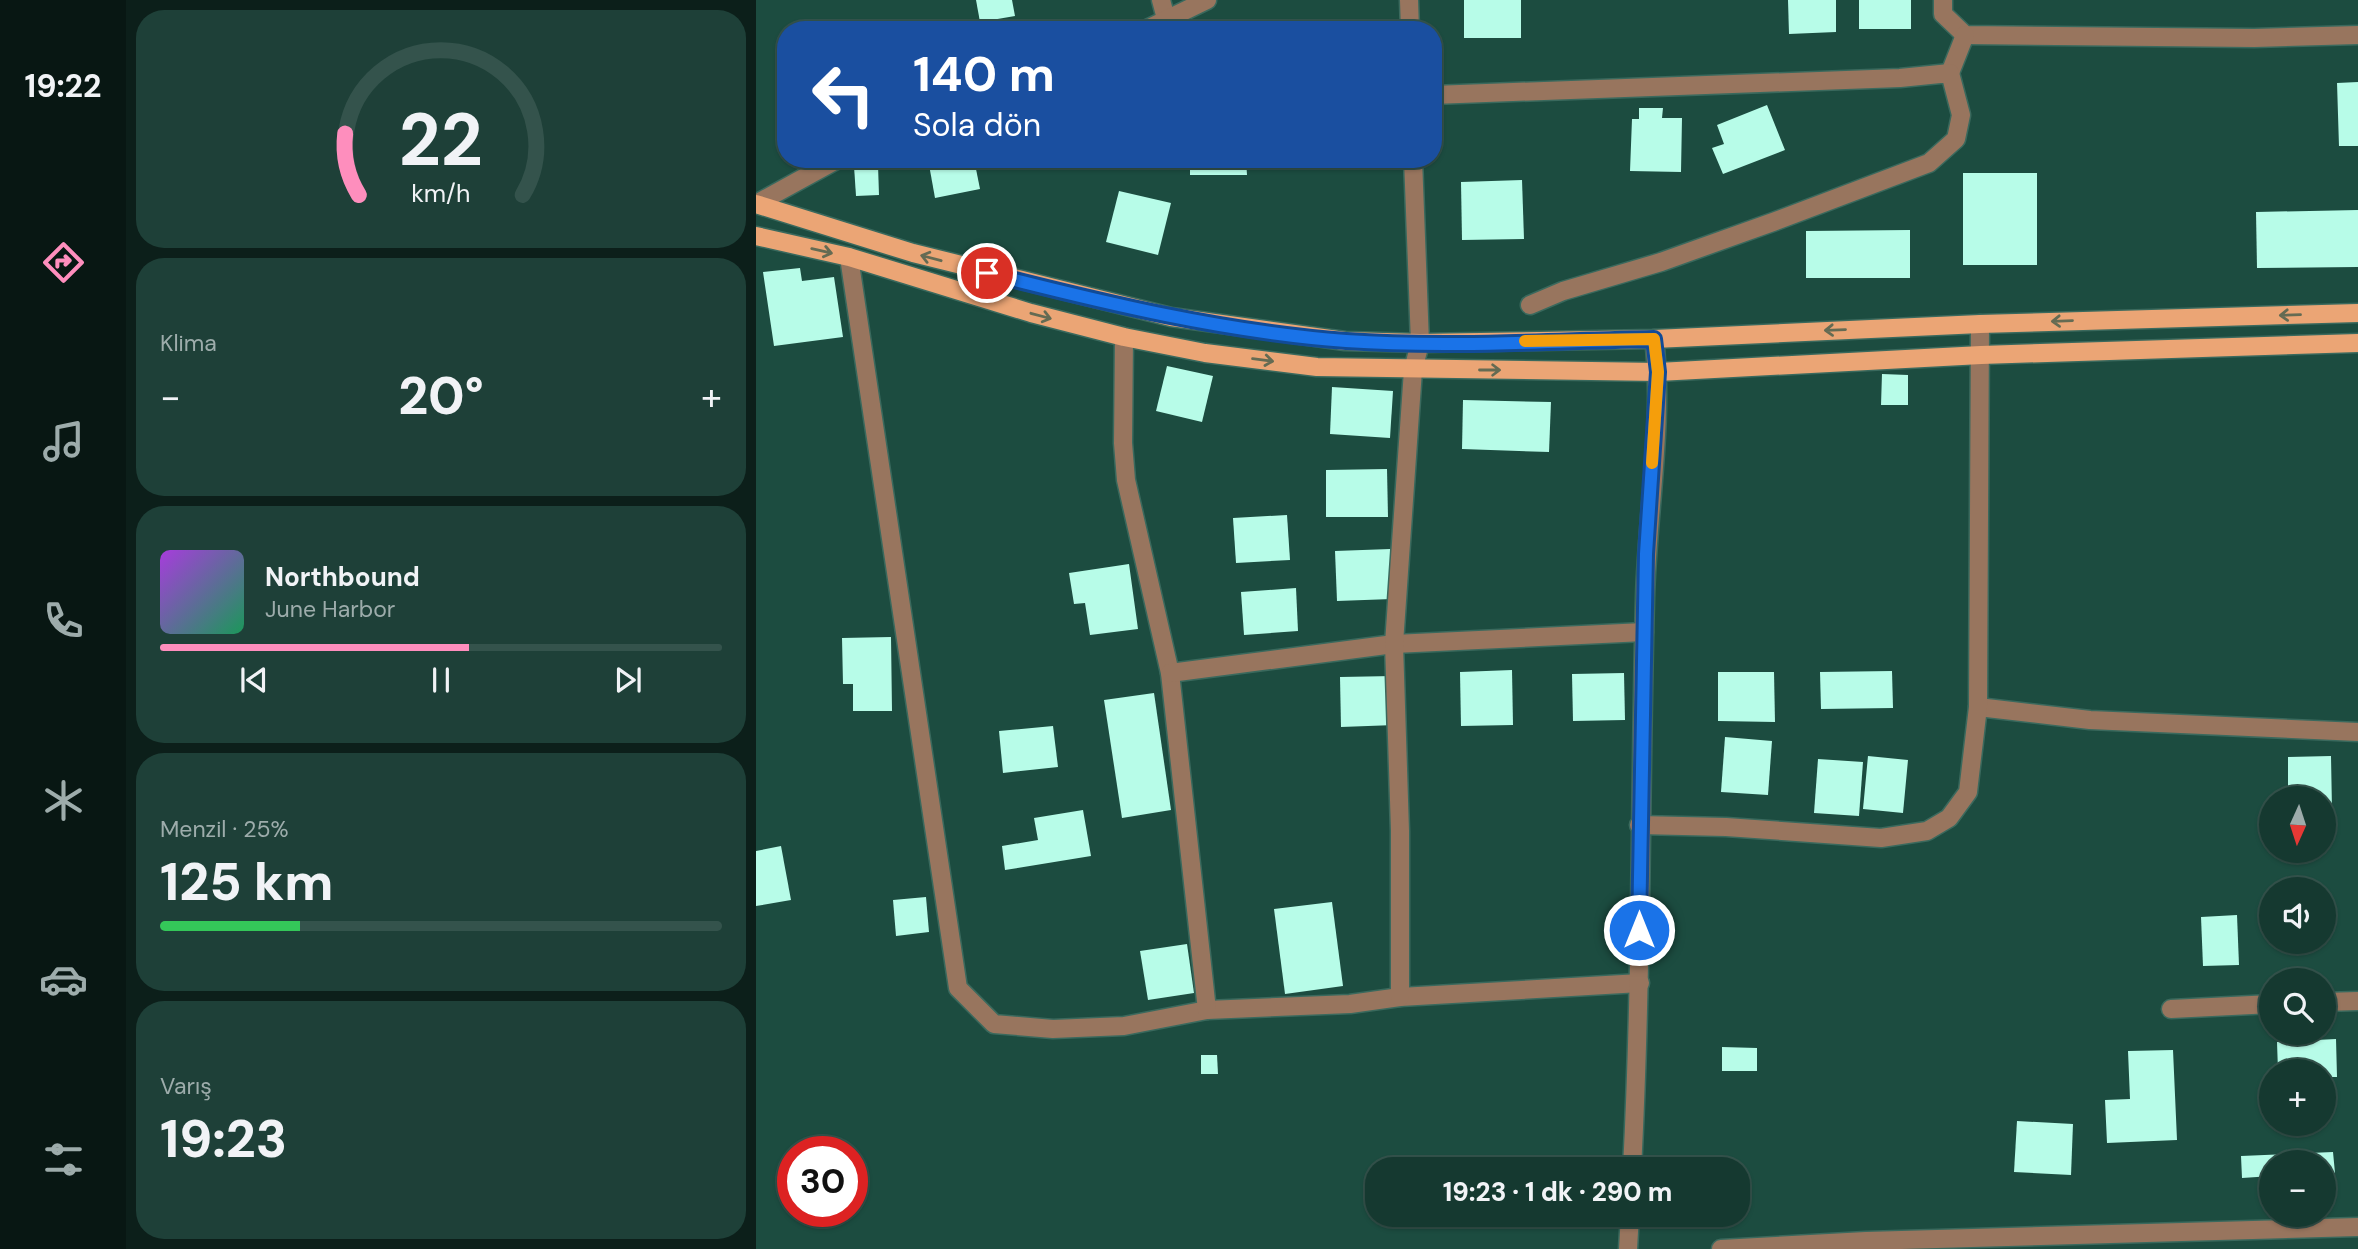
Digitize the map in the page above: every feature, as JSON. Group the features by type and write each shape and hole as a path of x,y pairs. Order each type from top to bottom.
{"main road":[{"path":"756,204 913,253 1171,317 1345,341 1420,343 1654,339 1980,324 2358,313"},
{"path":"756,236 849,257 1031,313 1125,337 1205,353 1317,367 1658,372 1982,355 2358,343"}],"street":[{"path":"1161,0 1167,21"},
{"path":"1174,21 1207,0"},
{"path":"1409,0 1410,21"},
{"path":"1943,0 1942,14 1965,35 2253,38 2358,35"},
{"path":"1530,305 1563,291 1711,244 1929,163 1956,139 1961,115 1950,73 1965,35"},
{"path":"1442,95 1900,78 1950,73"},
{"path":"756,204 822,168"},
{"path":"1400,997 1400,831 1394,644 1413,370 1420,343 1413,168"},
{"path":"849,257 958,988 994,1024 1041,1028 1124,1026 1207,1010 1350,1004 1400,997 1640,983"},
{"path":"1639,825 1726,827 1881,838 1927,831 1949,818 1968,792 1978,708 1982,355 1980,324"},
{"path":"1125,337 1123,443 1126,480 1170,673 1207,1010"},
{"path":"1633,1157 1640,983 1639,825 1646,554 1658,372 1654,339"},
{"path":"1170,673 1394,644 1644,632"},
{"path":"1978,708 2090,720 2358,732"},
{"path":"2336,1002 2358,1001"},
{"path":"2171,1009 2259,1005"},
{"path":"1628,1249 1629,1227"},
{"path":"1721,1249 1866,1241 2358,1227"}],"building":[{"path":"976,0 1012,0 1015,16 980,21"},
{"path":"1464,0 1521,0 1521,38 1464,38"},
{"path":"1788,0 1836,0 1836,32 1789,34"},
{"path":"1859,0 1911,0 1911,29 1859,29"},
{"path":"2358,82 2358,146 2339,146 2337,83"},
{"path":"1767,105 1785,150 1723,174 1712,148 1724,144 1717,125"},
{"path":"1639,108 1663,108 1662,118 1682,118 1681,172 1630,171 1632,119 1639,119"},
{"path":"854,168 878,168 879,195 856,196"},
{"path":"930,168 976,168 980,189 935,198"},
{"path":"1190,168 1247,168 1247,175 1190,175"},
{"path":"1963,173 2037,173 2037,265 1963,265"},
{"path":"1522,180 1524,239 1462,240 1461,182"},
{"path":"1119,191 1171,203 1158,255 1106,242"},
{"path":"2358,210 2358,267 2257,268 2256,212"},
{"path":"1910,230 1910,278 1806,278 1806,231"},
{"path":"800,268 802,281 834,277 843,337 774,346 763,272"},
{"path":"1167,366 1213,376 1202,422 1156,411"},
{"path":"1882,374 1908,375 1908,405 1881,405"},
{"path":"1332,387 1393,391 1390,438 1330,434"},
{"path":"1463,400 1551,402 1549,452 1462,449"},
{"path":"1387,469 1388,517 1326,517 1326,470"},
{"path":"1287,515 1290,560 1236,563 1233,518"},
{"path":"1390,549 1392,599 1337,601 1335,551"},
{"path":"1129,564 1138,629 1090,635 1085,603 1074,604 1069,573"},
{"path":"1296,588 1298,631 1244,635 1241,592"},
{"path":"891,637 892,711 853,711 853,684 843,684 842,638"},
{"path":"1512,670 1513,725 1461,726 1460,672"},
{"path":"1892,671 1893,708 1821,709 1820,672"},
{"path":"1718,672 1774,672 1775,722 1718,721"},
{"path":"1624,673 1625,720 1573,721 1572,674"},
{"path":"1393,676 1395,725 1341,727 1340,677"},
{"path":"1154,693 1171,810 1122,818 1104,700"},
{"path":"1053,726 1058,767 1003,773 999,731"},
{"path":"1725,737 1772,741 1768,795 1721,792"},
{"path":"1868,756 1908,760 1903,813 1863,809"},
{"path":"2331,756 2332,786 2288,786 2288,757"},
{"path":"1818,759 1863,762 1859,816 1814,813"},
{"path":"1083,810 1091,856 1005,870 1002,846 1038,840 1034,818"},
{"path":"781,846 791,900 756,906 756,851"},
{"path":"926,897 929,932 896,936 893,900"},
{"path":"1332,902 1343,986 1285,994 1274,909"},
{"path":"2237,915 2239,965 2203,966 2201,917"},
{"path":"1187,944 1194,993 1148,1000 1140,951"},
{"path":"2336,1039 2337,1077 2336,1059 2278,1059 2277,1045 2336,1045"},
{"path":"1722,1047 1757,1048 1757,1071 1722,1071"},
{"path":"2173,1050 2177,1140 2107,1143 2105,1100 2130,1099 2128,1051"},
{"path":"1201,1055 1217,1055 1218,1074 1201,1074"},
{"path":"2017,1121 2073,1124 2071,1175 2014,1172"},
{"path":"2259,1155 2259,1177 2242,1178 2241,1156"}],"slow traffic":[{"path":"1525,341 1654,339 1658,372 1652,463"}],"route":[{"path":"987,273 1171,317 1345,341 1420,343 1654,339 1658,372 1646,554 1639,930"}]}
